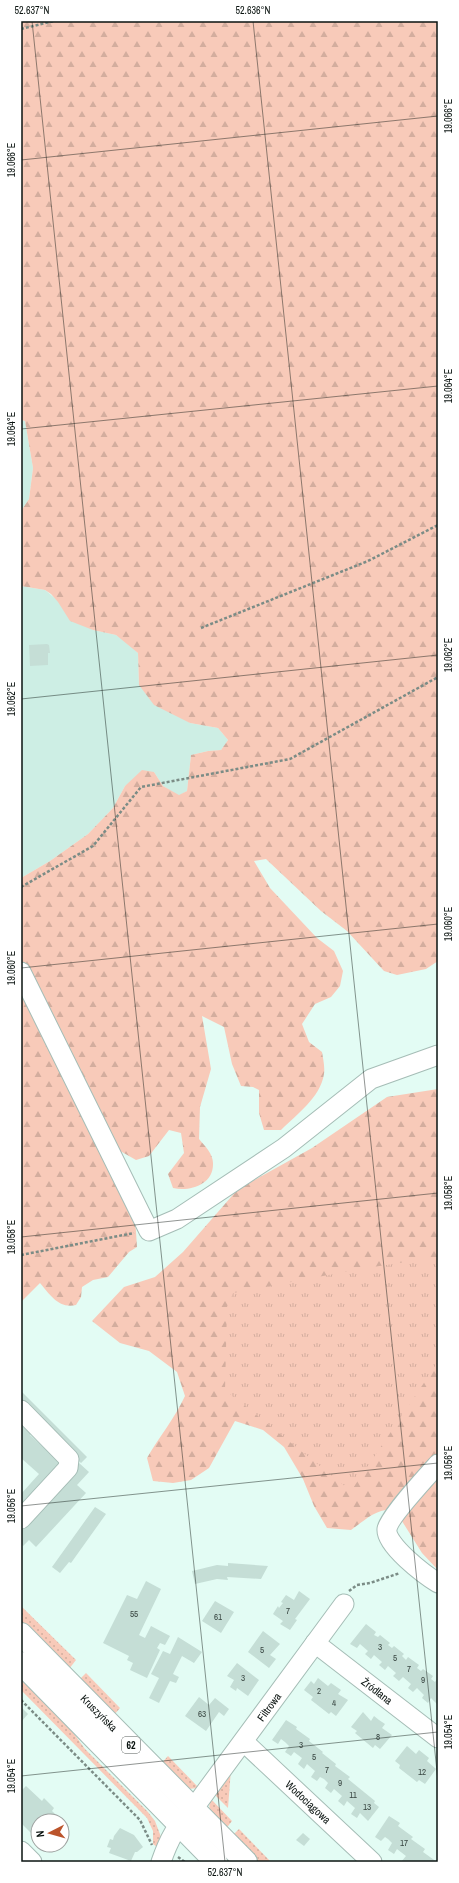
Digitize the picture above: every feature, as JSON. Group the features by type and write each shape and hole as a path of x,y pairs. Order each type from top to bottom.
{"main road":[{"name":"Kruszyńska","path":"21,1634 186,1816 216,1862"},
{"name":"Kruszyńska","path":"21,1663 186,1816 246,1862"}],"street":[{"path":"21,972 149,1231 177,1219 284,1148 371,1080 438,1055"},
{"path":"21,1410 69,1459 70,1464 21,1519"},
{"path":"438,1464 394,1517 387,1528 388,1539 417,1568 438,1583"},
{"name":"Filtrowa","path":"161,1862 169,1839 244,1742 344,1604"},
{"name":"Źródlana","path":"315,1644 438,1738"},
{"name":"Wodociągowa","path":"244,1742 372,1862"},
{"path":"21,1851 32,1862"}],"path":[{"path":"21,29 54,21"},
{"path":"201,628 368,561 438,525"},
{"path":"21,887 93,846 142,788 290,759 438,677"},
{"path":"21,1255 149,1231"},
{"path":"344,1604 348,1594 354,1586 391,1577 417,1568"},
{"path":"21,1700 140,1820 147,1834"}],"shaded area":[{"path":"21,420 25,421 33,468 29,499 21,511"},
{"path":"21,586 45,590 93,630 116,635 128,643 138,653 139,685 190,723 218,728 228,740 221,750 191,755 187,791 179,796 163,786 154,772 125,786 113,808 88,834 50,861 21,878"}],"green space":[{"path":"21,21 438,21 438,961 426,969 397,975 384,971 347,931 321,911 266,859 254,861 270,888 317,938 334,951 343,971 340,986 331,997 315,1004 302,1024 309,1042 322,1052 324,1074 322,1083 318,1091 307,1105 281,1130 264,1130 259,1113 259,1090 253,1087 241,1086 232,1064 224,1027 202,1016 211,1069 200,1107 199,1139 212,1156 212,1171 205,1182 193,1188 173,1188 168,1174 184,1153 181,1133 169,1130 149,1156 136,1160 107,1146 135,1217 137,1247 129,1252 108,1277 93,1280 82,1287 81,1297 76,1305 70,1306 55,1300 40,1283 21,1302 21,878 50,861 88,834 113,808 125,786 142,770 154,772 163,786 179,795 187,791 191,755 221,750 228,740 218,728 190,723 154,705 139,685 138,653 116,635 93,630 70,621 51,594 45,590 21,586 21,511 29,499 33,468 25,421 21,420"},
{"path":"438,1089 438,1570 422,1553 395,1510 377,1513 351,1530 327,1528 314,1506 303,1479 284,1447 263,1430 235,1421 209,1468 191,1480 173,1483 153,1481 147,1458 177,1412 185,1396 177,1372 149,1351 120,1343 92,1321 124,1287 155,1277 183,1252 238,1189 312,1148 387,1097"},
{"path":"438,1257 438,1362 351,1491 225,1390 227,1307 233,1293 360,1269"},
{"path":"21,1606 76,1660 69,1669 21,1621"},
{"path":"86,1673 120,1708 114,1715 81,1683 81,1678"},
{"path":"21,1675 64,1720 85,1749 148,1812 155,1821 161,1837 157,1847 153,1844 153,1831 147,1818 21,1690"},
{"path":"168,1756 199,1788 187,1789 161,1764"},
{"path":"231,1769 228,1808 213,1793"},
{"path":"211,1799 232,1821 225,1830 211,1812"},
{"path":"239,1829 271,1862 258,1862 232,1836"}],"building":[{"path":"29,645 49,645 50,653 48,653 48,665 30,666"},
{"path":"21,1391 87,1457 81,1463 21,1407"},
{"path":"21,1423 32,1433 30,1435 61,1464 21,1508 21,1494 39,1474 21,1458"},
{"path":"79,1463 89,1472 77,1485 86,1493 36,1547 29,1540 23,1546 21,1543 21,1530 77,1470 75,1468"},
{"path":"95,1507 106,1514 71,1563 69,1562 60,1573 52,1567"},
{"path":"228,1563 268,1566 261,1579 227,1577 228,1580 217,1579 195,1584 192,1571 217,1565 228,1566"},
{"path":"146,1581 161,1589 139,1635 145,1638 151,1626 170,1636 165,1645 160,1643 157,1648 160,1650 147,1678 130,1670 133,1663 127,1660 129,1656 103,1643 127,1595 137,1599"},
{"path":"299,1591 310,1599 295,1619 297,1620 290,1630 280,1624 283,1621 273,1614 278,1606 279,1608 283,1603 281,1602 286,1595 294,1600"},
{"path":"215,1601 234,1612 221,1633 202,1621"},
{"path":"366,1624 376,1632 374,1635 378,1637 380,1635 390,1643 388,1645 392,1648 394,1646 404,1654 402,1656 406,1660 408,1657 419,1665 417,1668 421,1671 423,1669 433,1676 431,1679 435,1682 437,1679 438,1680 438,1705 431,1698 428,1703 422,1698 424,1695 417,1688 413,1692 408,1688 411,1684 403,1677 399,1681 393,1676 396,1673 388,1666 385,1670 379,1665 382,1662 374,1655 371,1659 365,1654 368,1651 360,1644 357,1648 350,1644"},
{"path":"263,1631 280,1644 270,1655 276,1659 269,1668 248,1652"},
{"path":"178,1637 202,1652 194,1663 182,1656 173,1674 179,1677 176,1683 170,1681 159,1703 149,1698 159,1678 151,1674 163,1651 170,1654"},
{"path":"237,1663 259,1680 248,1696 237,1688 236,1691 230,1687 234,1680 227,1676"},
{"path":"318,1678 328,1686 331,1683 341,1690 338,1694 348,1700 336,1716 331,1712 329,1714 311,1700 313,1697 304,1690 311,1681 314,1684"},
{"path":"199,1697 209,1705 215,1698 229,1709 224,1716 219,1712 206,1731 185,1716"},
{"path":"21,1707 28,1714 21,1722"},
{"path":"363,1712 371,1721 374,1716 385,1724 382,1728 392,1735 380,1749 375,1745 373,1748 355,1733 357,1731 351,1727"},
{"path":"286,1720 297,1727 296,1729 310,1739 309,1741 336,1764 335,1766 350,1777 348,1779 375,1801 374,1803 379,1807 368,1821 360,1813 357,1818 351,1814 355,1808 347,1801 344,1806 338,1801 342,1796 334,1789 331,1793 325,1788 328,1783 324,1779 320,1777 317,1781 311,1777 315,1771 307,1764 304,1769 298,1764 302,1758 294,1752 291,1756 285,1752 289,1746 285,1742 281,1739 278,1744 272,1740"},
{"path":"407,1746 416,1754 419,1750 429,1758 427,1761 436,1769 425,1784 419,1780 417,1782 399,1768 400,1765 395,1761"},
{"path":"26,1786 42,1801 44,1798 54,1808 52,1811 54,1813 30,1813 30,1832 21,1823 21,1791"},
{"path":"389,1816 400,1823 398,1826 413,1837 411,1839 425,1849 423,1852 437,1862 401,1862 406,1856 397,1849 394,1854 388,1850 392,1843 388,1839 385,1837 381,1841 375,1837"},
{"path":"120,1828 134,1835 143,1847 135,1852 131,1861 109,1853 111,1848 107,1847 110,1839 113,1840"},
{"path":"303,1833 310,1839 304,1846 296,1840"}]}
